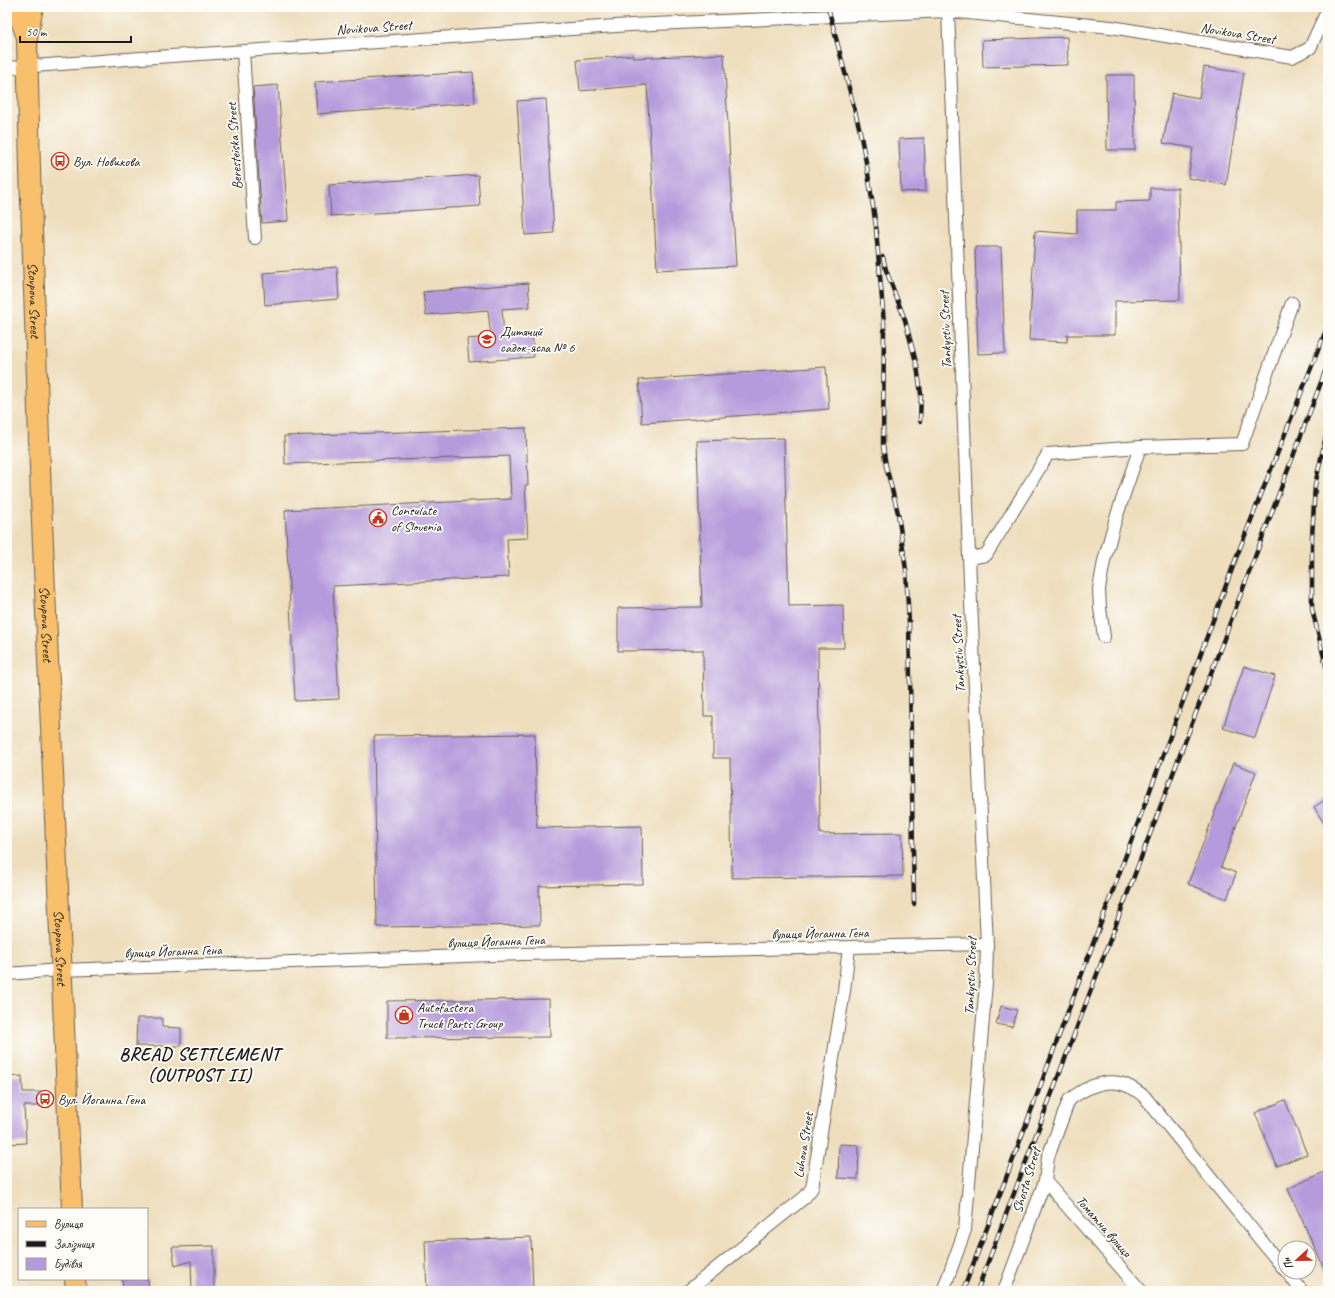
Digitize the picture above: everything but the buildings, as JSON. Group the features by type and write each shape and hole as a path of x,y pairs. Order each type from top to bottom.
{"main road":[{"name":"Stovpova Street","path":"16,7 27,38"},
{"name":"Stovpova Street","path":"33,7 27,38 41,499 72,1208"},
{"path":"75,1280 76,1291"}],"street":[{"name":"Novikova Street","path":"7,68 631,25 948,12 1111,27 1292,57 1310,48 1328,9"},
{"name":"Tankystiv Street","path":"943,1291 964,1230 986,983 987,944 969,558 948,12"},
{"name":"Beresteiska Street","path":"243,51 255,238"},
{"path":"969,558 986,555 1048,454 1140,447 1242,444 1292,303"},
{"path":"1104,637 1099,589 1104,561 1115,521 1140,447"},
{"name":"вулиця Йоганна Гена","path":"7,974 61,970 515,955 987,944"},
{"name":"Luhova Street","path":"688,1291 805,1197 812,1188 844,991 849,947"},
{"name":"Shosta Street","path":"1004,1291 1045,1181 1048,1157 1069,1100 1092,1086 1116,1082 1130,1087 1144,1096 1277,1260"},
{"name":"Томатна вулиця","path":"1045,1181 1141,1291"},
{"path":"1293,1280 1302,1291"}],"railway":[{"path":"828,7 859,127 877,233"},
{"path":"876,229 884,323 883,446 886,466 898,513 906,570 909,623 914,904"},
{"path":"883,257 886,270 905,320 917,366 921,394 920,421"},
{"path":"963,1291 1238,553 1328,325"},
{"path":"977,1291 1328,364"},
{"path":"1328,427 1315,485 1312,538 1312,609 1328,674"}],"place":[{"name":"Вул. Новикова","path":"60,161"},
{"name":"Дитячий садок-ясла № 6","path":"487,339"},
{"name":"Consulate of Slovenia","path":"378,518"},
{"name":"Autofastera Truck Parts Group","path":"404,1015"},
{"name":"Вул. Йоганна Гена","path":"45,1099"}],"district":[{"name":"BREAD SETTLEMENT (OUTPOST II)","path":"200,1064"}]}
